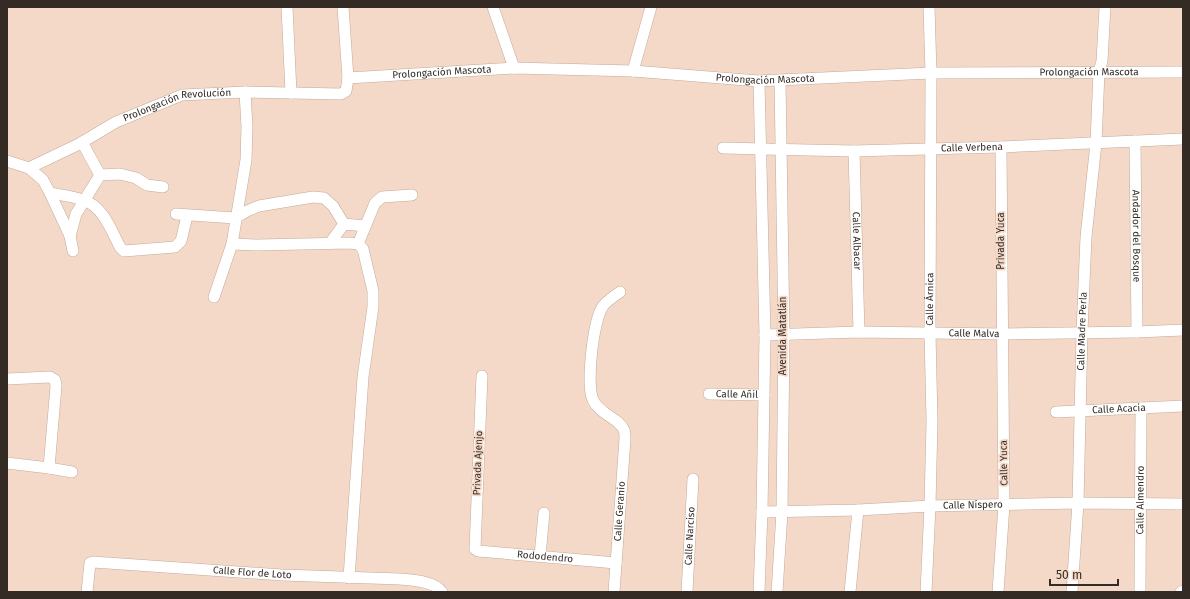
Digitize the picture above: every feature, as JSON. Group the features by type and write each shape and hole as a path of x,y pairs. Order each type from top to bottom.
{"street":[{"path":"288,7 291,93"},
{"path":"343,7 348,78"},
{"path":"493,7 514,68"},
{"path":"633,71 651,7"},
{"name":"Calle Árnica","path":"926,592 932,421 930,332 929,7"},
{"name":"Calle Madre Perla","path":"1072,592 1078,503 1079,412 1086,237 1096,144 1099,72 1102,61 1105,7"},
{"name":"Prolongación Mascota","path":"348,78 514,68 633,71 759,81 930,73 1183,72"},
{"name":"Prolongación Revolución","path":"29,168 82,142 116,122 182,95 246,92 341,94 346,91 348,78"},
{"name":"Avenida Matatlán","path":"777,592 782,512 784,335 780,80"},
{"name":"Avenida Matatlán","path":"759,81 765,335 759,592"},
{"path":"214,297 232,244 246,160 246,92"},
{"name":"Calle Verbena","path":"723,148 854,151 1096,144 1135,140 1183,138"},
{"name":"Andador del Bosque","path":"1135,140 1137,332"},
{"path":"82,142 100,175"},
{"name":"Privada Yuca","path":"1001,147 1002,334"},
{"name":"Calle Albacar","path":"854,151 859,332"},
{"path":"7,161 29,168 43,180 70,236 73,251"},
{"path":"100,175 120,174 136,178 147,185 163,187"},
{"path":"70,236 76,214 100,175"},
{"path":"50,192 84,200 97,208 120,247 124,251 175,247 181,241 187,216"},
{"path":"358,244 375,203 382,197 412,195"},
{"path":"176,214 187,216 236,218 259,206 314,197 324,198 329,202 344,224"},
{"path":"344,224 365,226"},
{"path":"330,243 344,224"},
{"path":"232,244 257,245 349,243 358,244 363,249 373,291 373,307 363,377 350,578"},
{"name":"Calle Geranio","path":"614,592 625,439 624,430 619,423 608,416 593,401 590,391 590,358 599,316 603,307 610,299 620,292"},
{"name":"Calle Malva","path":"765,335 859,332 1002,334 1183,330"},
{"name":"Calle Yuca","path":"998,592 1004,505 1002,334"},
{"name":"Privada Ajenjo","path":"475,549 482,376"},
{"path":"7,379 50,377 55,380 56,386 49,468"},
{"name":"Calle Añil","path":"709,394 764,395"},
{"name":"Calle Acacia","path":"1056,412 1183,406"},
{"name":"Calle Almendro","path":"1140,592 1141,408"},
{"path":"7,463 72,472"},
{"name":"Calle Narciso","path":"688,592 693,479"},
{"name":"Calle Níspero","path":"762,512 858,510 930,506 1078,503 1141,505 1183,504"},
{"path":"850,592 858,510"},
{"path":"540,556 544,513"},
{"name":"Rododendro","path":"475,549 478,551 616,563"},
{"name":"Calle Flor de Loto","path":"87,592 88,568 93,562 282,575 417,581 440,588 442,592"}]}
